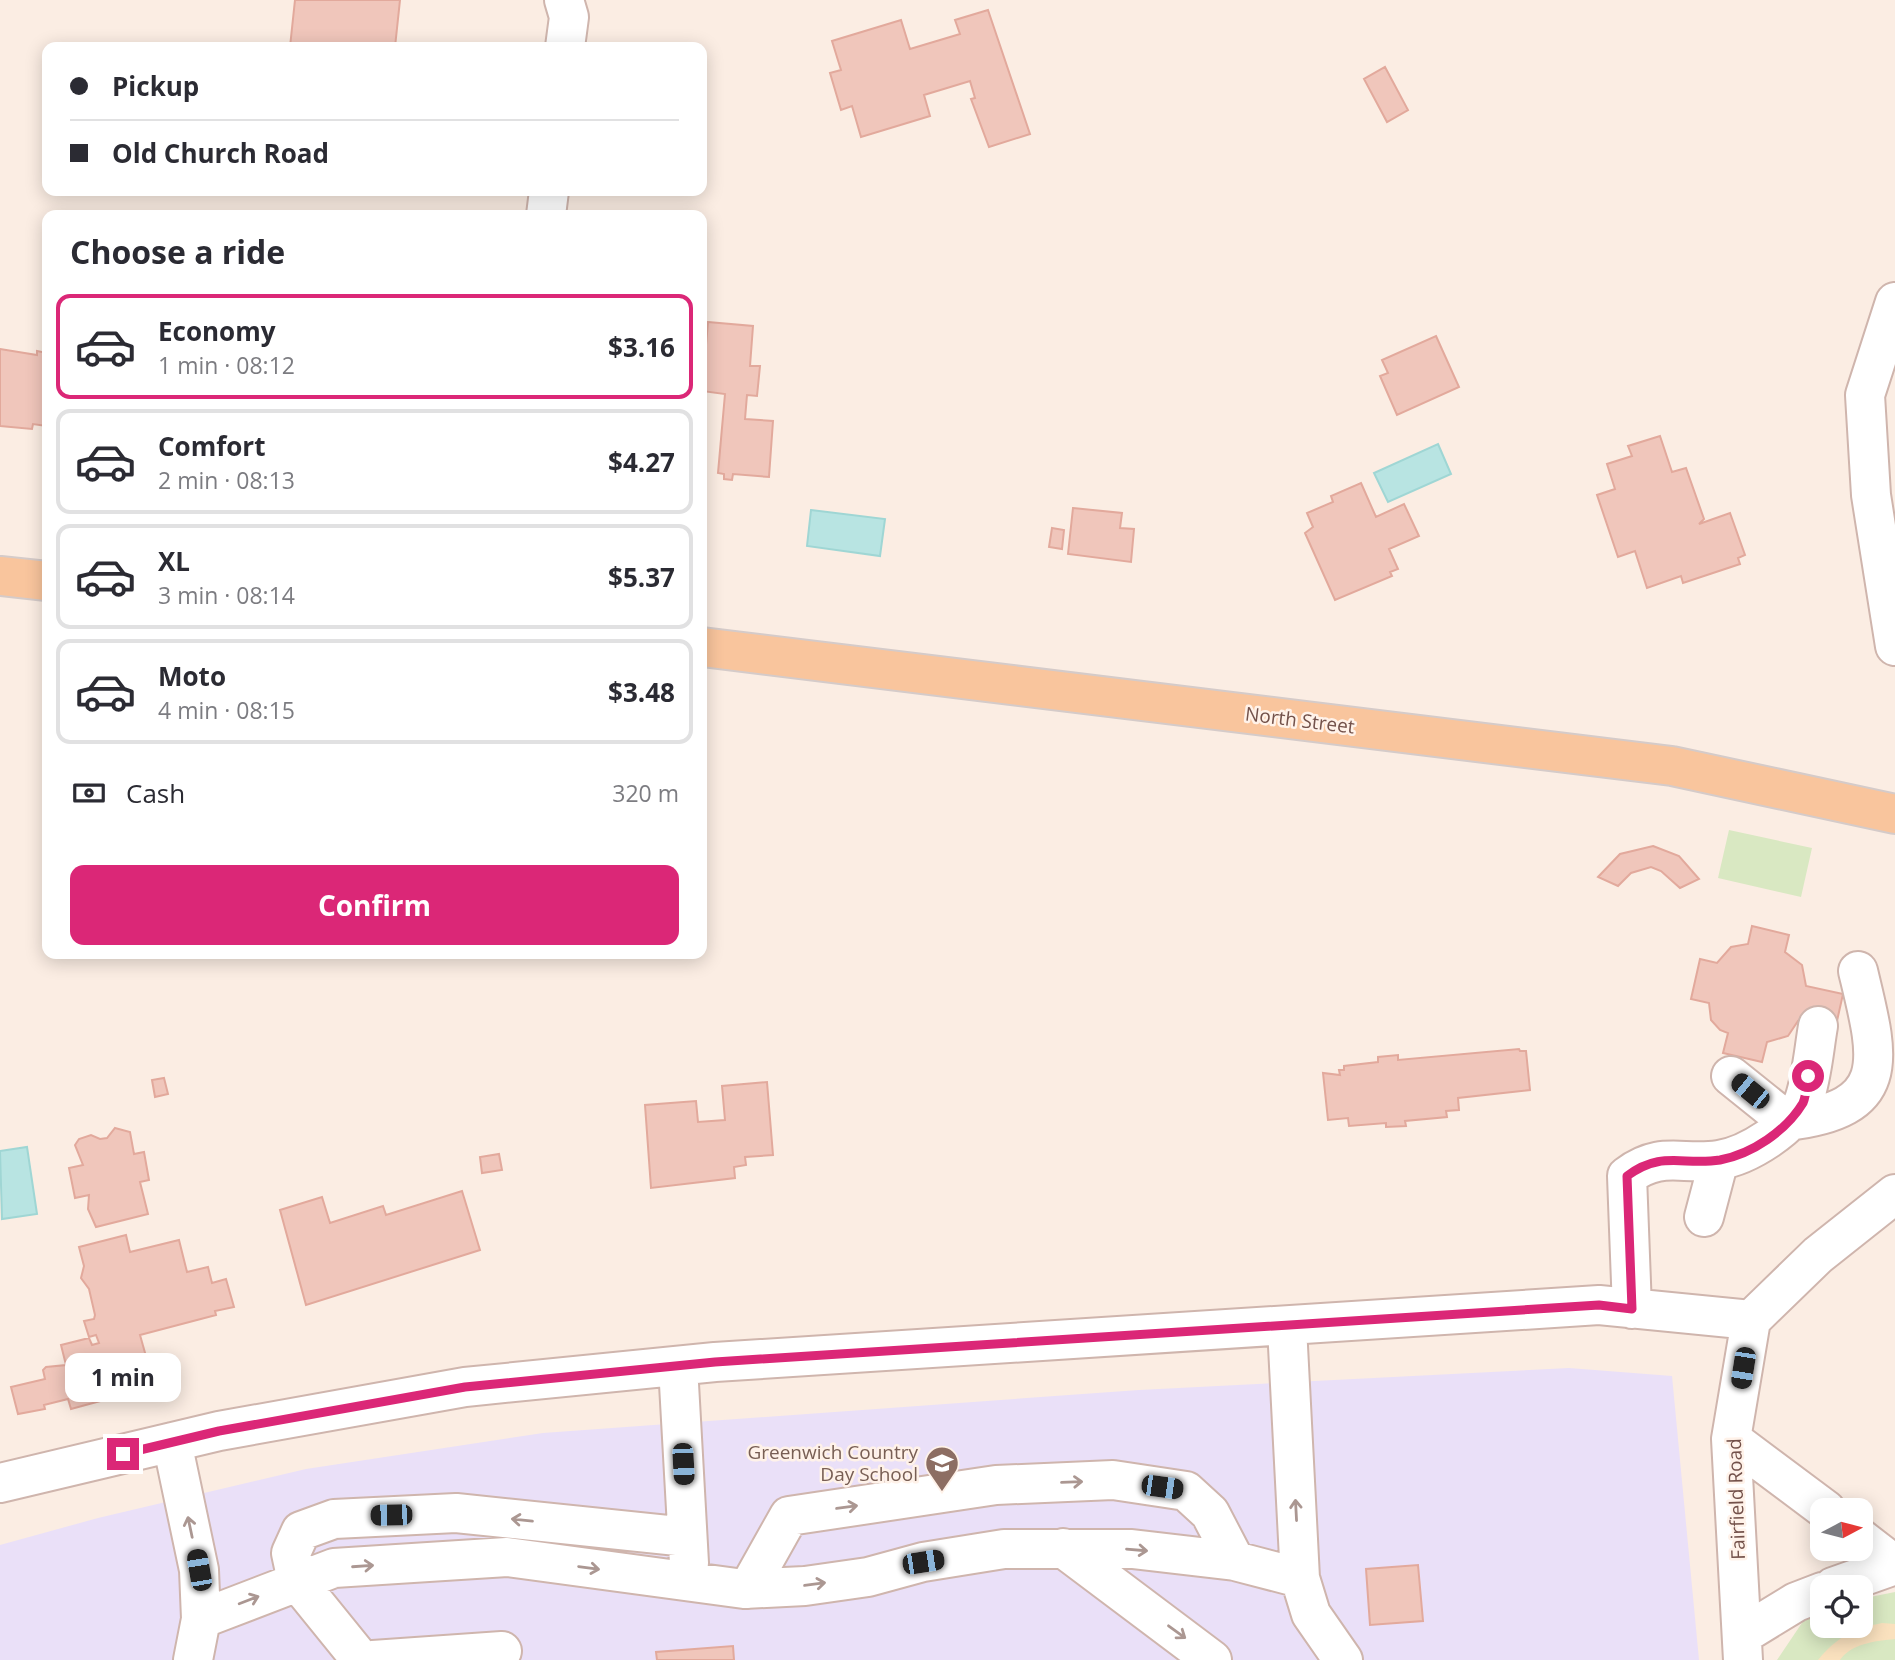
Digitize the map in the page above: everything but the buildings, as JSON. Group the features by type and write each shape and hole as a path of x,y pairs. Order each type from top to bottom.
{"main road":[{"path":"0,576 42,580"},
{"name":"North Street","path":"707,648 1672,766 1895,814"}],"street":[{"path":"564,0 569,17 566,42"},
{"path":"1895,302 1866,395 1871,495 1895,646"},
{"path":"1731,1076 1787,1121 1822,1117 1850,1105 1871,1083 1877,1060 1858,971"},
{"path":"1632,1309 1627,1176 1643,1164 1671,1158 1719,1160 1748,1151 1775,1135 1803,1102 1818,1026"},
{"path":"1704,1217 1719,1160"},
{"path":"0,1483 219,1431 465,1387 678,1366 1599,1305 1751,1321 1818,1255 1895,1195"},
{"name":"Fairfield Road","path":"1742,1647 1731,1438 1751,1321"},
{"path":"1287,1327 1300,1578 1311,1614 1343,1660"},
{"path":"678,1366 690,1582"},
{"path":"1731,1438 1810,1498"},
{"path":"172,1442 199,1570 201,1619 193,1660"},
{"path":"748,1588 789,1516 996,1485 1114,1480 1186,1491 1210,1513 1236,1560"},
{"path":"361,1660 297,1581 291,1553 301,1531 334,1519 357,1516 456,1513 687,1538"},
{"path":"1063,1548 1212,1660"},
{"path":"1873,1548 1895,1565"},
{"path":"201,1619 334,1568 507,1557 748,1588 805,1586 868,1577 923,1562 1004,1549 1132,1549 1236,1560 1300,1578"},
{"path":"1867,1575 1895,1565"},
{"path":"1742,1647 1796,1602 1810,1597"},
{"path":"373,1660 502,1651"}],"shaded area":[{"name":"Greenwich Country Day School","path":"1569,1368 1672,1376 1699,1660 0,1660 0,1545 98,1518 306,1469 543,1433 1139,1390"}],"green space":[{"path":"1729,830 1812,848 1801,897 1718,878"},
{"path":"1895,1592 1895,1660 1777,1660 1810,1611 1810,1638 1873,1638 1873,1596"}],"sand":[{"path":"1895,1624 1895,1639 1858,1646 1840,1660 1818,1660 1842,1638 1873,1638 1873,1625"}],"water":[{"path":"1438,444 1451,474 1388,502 1374,473"},
{"path":"811,510 885,519 880,556 807,546"},
{"path":"27,1147 37,1214 2,1219 0,1151"}],"place":[{"name":"Greenwich Country Day School","path":"942,1493"}],"route":[{"path":"123,1454 219,1431 465,1387 715,1362 1599,1305 1632,1309 1627,1176 1643,1164 1671,1158 1719,1160 1748,1151 1775,1135 1803,1102 1808,1076"}]}
